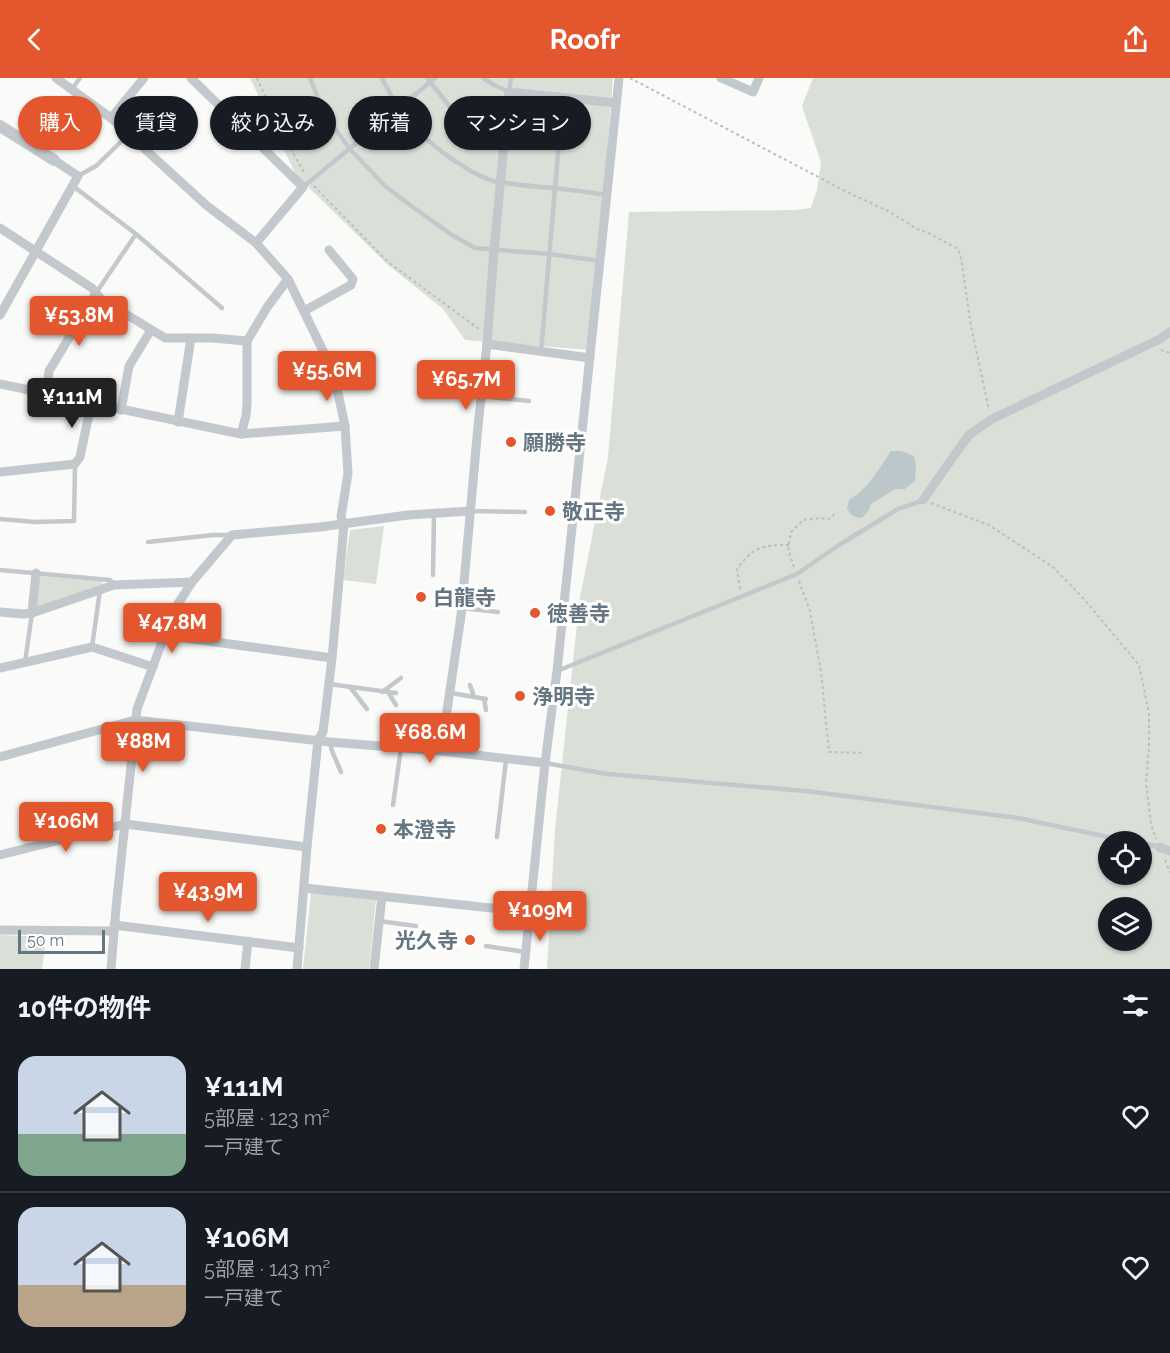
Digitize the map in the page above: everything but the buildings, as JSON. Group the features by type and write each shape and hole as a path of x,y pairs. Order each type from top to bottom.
{"street":[{"path":"56,78 114,121"},
{"path":"111,118 144,78"},
{"path":"190,78 306,185 256,243"},
{"path":"524,969 544,763 556,671 619,78"},
{"path":"721,78 753,92 759,78"},
{"path":"441,751 461,608 488,340 509,92 616,103"},
{"path":"0,126 78,176 0,315"},
{"path":"146,150 206,205 256,243 288,279 328,361 345,426 348,473 341,517 344,524 329,684 323,732 318,740 297,969"},
{"path":"0,228 92,288 101,299 165,338 247,341"},
{"path":"304,311 353,282 329,250"},
{"path":"241,434 247,403 247,341 288,279"},
{"path":"46,394 49,371 96,293"},
{"path":"121,410 129,366 151,330"},
{"path":"923,500 969,435 992,419 1160,339 1170,332"},
{"path":"178,422 191,338"},
{"path":"488,340 541,352 590,358"},
{"path":"0,384 241,434 345,426"},
{"path":"0,472 75,464 80,457 91,404"},
{"path":"111,969 137,709 174,610 192,582 232,535 408,515 471,511"},
{"path":"32,613 36,573"},
{"path":"0,612 32,613 114,585 192,582"},
{"path":"164,635 332,658"},
{"path":"0,668 92,647 153,667"},
{"path":"0,757 135,720 544,763"},
{"path":"0,855 125,824 307,847"},
{"path":"1159,847 1170,851"},
{"path":"304,888 529,912"},
{"path":"374,969 382,896"},
{"path":"0,930 114,928 299,948"},
{"path":"245,969 248,941"}],"lane":[{"path":"72,89 80,78"},
{"path":"310,78 324,114 348,146"},
{"path":"382,78 392,96"},
{"path":"483,78 494,86 509,92 511,78"},
{"path":"412,96 431,79 444,97"},
{"path":"432,144 459,164 493,181 608,195"},
{"path":"78,176 96,166 114,149"},
{"path":"306,185 349,150"},
{"path":"351,150 385,186 434,223 474,248 550,254 600,261"},
{"path":"541,352 558,150"},
{"path":"73,186 136,234 222,308"},
{"path":"96,293 136,234"},
{"path":"481,396 529,401"},
{"path":"0,519 34,522 74,520 75,464"},
{"path":"556,671 797,574 898,509 923,500"},
{"path":"471,511 525,512"},
{"path":"433,575 434,513"},
{"path":"148,542 232,535"},
{"path":"0,570 110,580 114,585"},
{"path":"92,647 100,590"},
{"path":"461,608 498,612"},
{"path":"25,662 32,613"},
{"path":"382,692 401,678"},
{"path":"329,684 396,693"},
{"path":"470,685 474,697"},
{"path":"350,687 367,709"},
{"path":"388,692 396,705"},
{"path":"449,693 485,699 486,710"},
{"path":"330,742 341,772"},
{"path":"393,805 401,748"},
{"path":"497,837 506,760"},
{"path":"544,763 607,774 806,791 1018,818 1098,835"},
{"path":"1152,845 1159,847"},
{"path":"379,921 416,926"},
{"path":"486,946 525,952"}],"path":[{"path":"257,78 306,185 387,262 488,340"},
{"path":"630,78 958,249 962,258 974,338 992,419"},
{"path":"923,500 989,525 1053,567 1083,598 1139,665 1149,713 1146,784 1151,824 1159,847"},
{"path":"836,513 830,519 803,520 791,532 788,549 810,611 821,672 829,753 864,753"},
{"path":"741,597 737,569 747,555 767,545 789,544"}],"shaded area":[{"path":"250,78 613,78 591,350 465,340 443,309 387,264 296,175 284,150 336,150 336,96 259,96"},
{"path":"813,78 1170,78 1170,969 547,969 555,829 580,597 608,457 629,212 811,208 817,190 821,162 802,106"},
{"path":"891,451 901,451 914,456 915,481 905,489 895,489 871,504 863,517 851,515 847,508 849,500 867,484"},
{"path":"384,526 376,584 343,580 350,530"},
{"path":"39,576 102,581 103,585 34,608"},
{"path":"311,893 376,900 369,969 303,969"},
{"path":"0,935 46,937 42,969 0,969"}],"place":[{"name":"願勝寺","path":"511,442"},
{"name":"敬正寺","path":"550,511"},
{"name":"白龍寺","path":"421,597"},
{"name":"徳善寺","path":"535,613"},
{"name":"浄明寺","path":"520,696"},
{"name":"本澄寺","path":"381,829"},
{"name":"光久寺","path":"470,940"}]}
